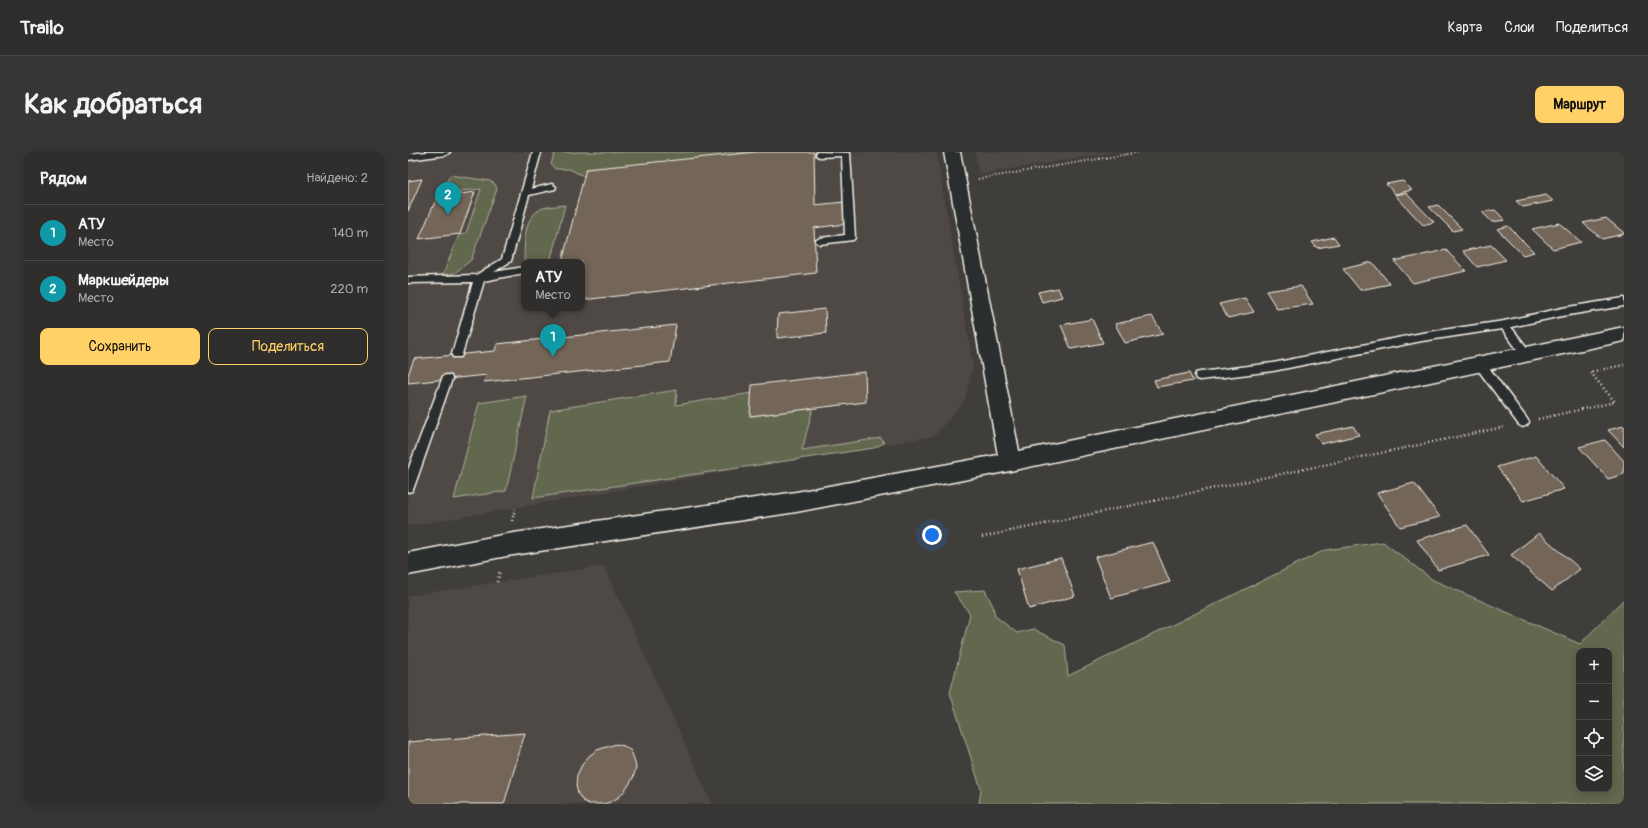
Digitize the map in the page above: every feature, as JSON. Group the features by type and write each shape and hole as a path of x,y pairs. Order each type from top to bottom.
{"street":[{"path":"952,152 1010,462"},
{"path":"408,564 507,545 796,502 1010,462 1624,334"}],"lane":[{"path":"408,157 446,152"},
{"path":"456,354 480,278 506,261 537,152"},
{"path":"820,154 846,153 850,238 820,241"},
{"path":"525,193 552,187"},
{"path":"408,280 480,278 521,271"},
{"path":"1200,376 1273,367 1422,337 1504,325 1562,312 1624,302"},
{"path":"1504,325 1527,354"},
{"path":"1480,364 1523,422"},
{"path":"408,487 447,379"}],"path":[{"path":"958,182 1140,152"},
{"path":"982,537 1615,402 1590,372 1624,365"}],"shaded area":[{"path":"408,152 936,152 973,365 965,400 934,436 408,526"},
{"path":"975,152 1115,152 979,174"},
{"path":"604,566 712,804 408,804 408,596"}],"green space":[{"path":"555,152 756,152 584,176 569,169 555,169 551,164"},
{"path":"450,175 490,181 495,184 497,189 471,260 456,272 442,277 459,235 466,233 481,189 441,193"},
{"path":"565,205 551,259 524,259 525,239 528,224 536,212 543,208"},
{"path":"677,390 676,405 752,393 751,416 813,408 802,450 881,438 884,443 874,448 533,498 550,410"},
{"path":"527,396 506,491 454,499 479,403"},
{"path":"1383,542 1433,580 1580,644 1624,599 1624,804 979,804 981,789 950,693 970,614 954,592 985,590 993,606 995,616 1017,633 1033,629 1065,645 1068,676 1325,550"}],"building":[{"path":"756,152 814,152 815,205 844,202 845,224 814,228 816,273 585,300 585,259 563,259 586,169"},
{"path":"422,179 408,211 408,181"},
{"path":"1403,181 1412,190 1395,194 1386,184"},
{"path":"475,192 460,234 419,239 437,197"},
{"path":"1406,193 1434,222 1423,225 1395,195"},
{"path":"1546,195 1553,201 1523,207 1516,201"},
{"path":"1438,205 1462,229 1453,231 1429,207"},
{"path":"1495,210 1505,220 1492,222 1482,212"},
{"path":"1606,218 1624,234 1602,239 1583,223"},
{"path":"1559,223 1581,242 1553,249 1532,229"},
{"path":"1508,226 1534,252 1523,255 1497,229"},
{"path":"1334,237 1339,244 1317,248 1312,242"},
{"path":"1491,245 1506,260 1477,267 1463,251"},
{"path":"1446,250 1466,271 1413,283 1394,261"},
{"path":"1372,262 1390,284 1360,290 1343,269"},
{"path":"1301,286 1313,304 1277,309 1266,291"},
{"path":"1058,288 1062,297 1042,302 1038,292"},
{"path":"1245,298 1254,312 1228,318 1219,304"},
{"path":"825,309 826,333 777,338 778,314"},
{"path":"1152,316 1163,334 1125,343 1115,324"},
{"path":"1092,319 1103,343 1071,349 1061,325"},
{"path":"676,325 670,362 484,382 487,375 408,383 408,375 414,359 495,351 497,344"},
{"path":"865,372 866,402 750,416 752,385"},
{"path":"1189,373 1193,381 1157,387 1154,380"},
{"path":"1353,426 1359,435 1321,444 1315,434"},
{"path":"1624,426 1624,447 1608,430"},
{"path":"1605,440 1624,461 1624,474 1608,479 1579,447"},
{"path":"1536,456 1564,489 1523,501 1497,467"},
{"path":"1414,483 1440,517 1400,527 1377,493"},
{"path":"1467,525 1489,555 1438,570 1417,540"},
{"path":"1539,533 1580,569 1552,591 1511,555"},
{"path":"1153,542 1170,582 1111,598 1095,557"},
{"path":"1061,558 1075,596 1029,609 1017,569"},
{"path":"525,733 504,804 408,804 408,742"},
{"path":"616,744 624,746 631,751 636,768 633,778 619,797 610,802 604,804 589,804 583,801 578,794 576,785 577,775 582,765 589,756 597,750"}],"place":[{"name":"Маркшейдеры","path":"448,215"},
{"name":"АТУ","path":"553,357"}]}
